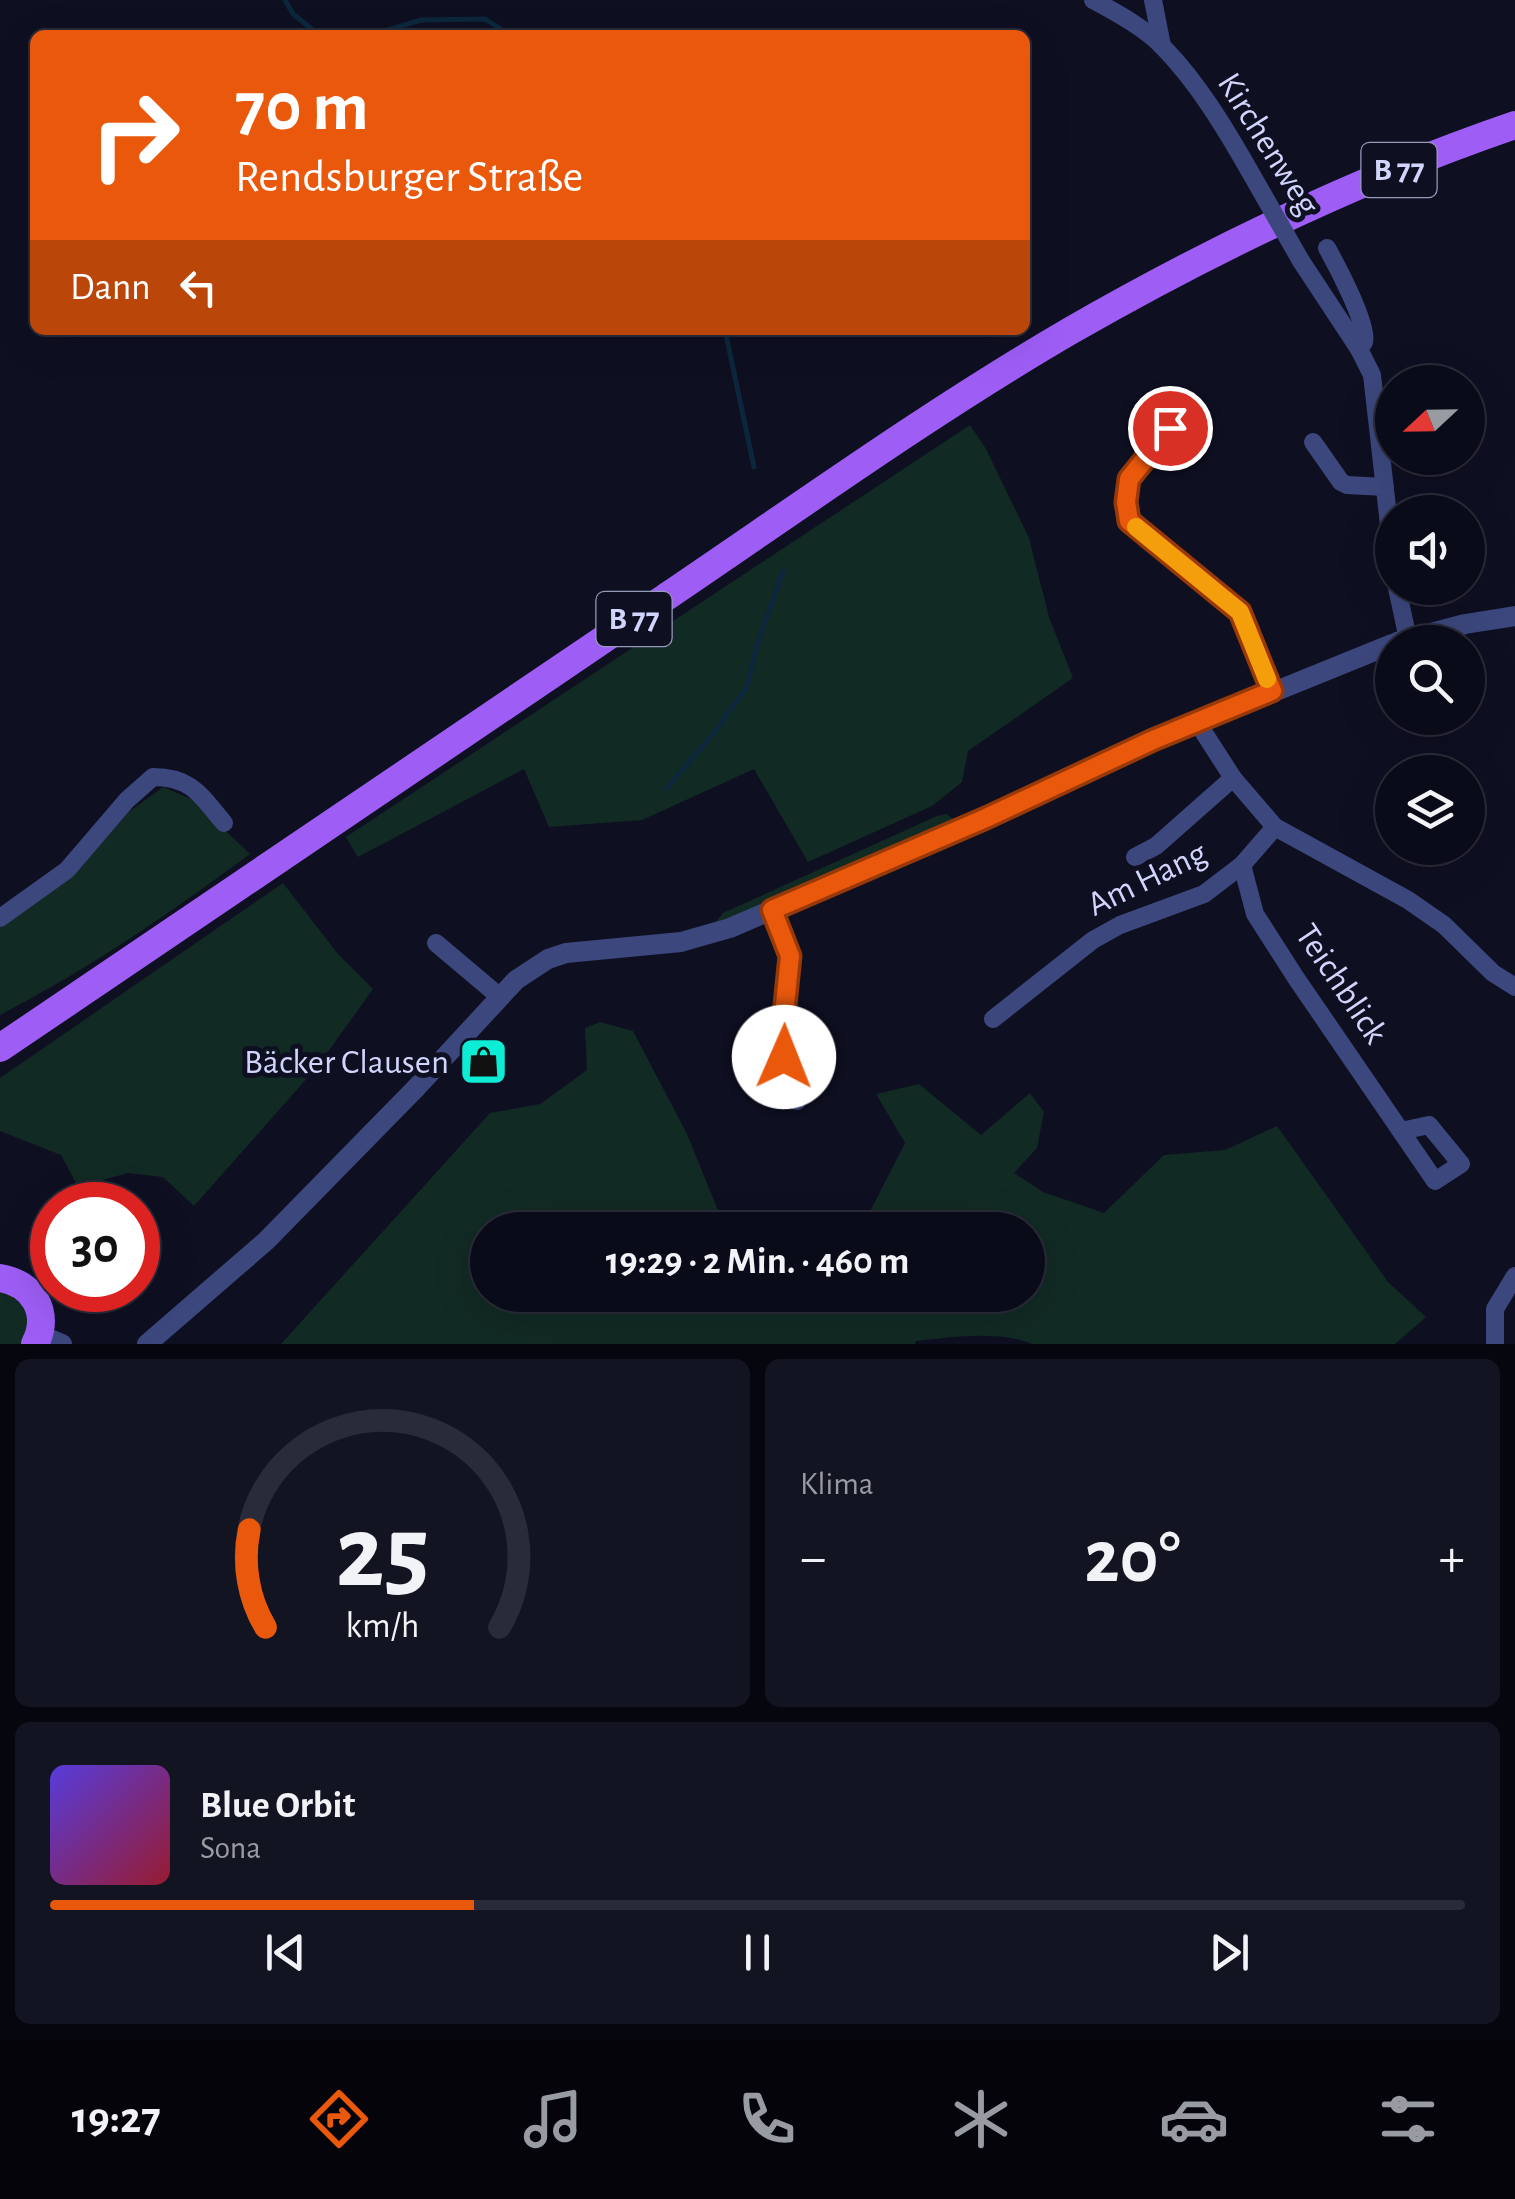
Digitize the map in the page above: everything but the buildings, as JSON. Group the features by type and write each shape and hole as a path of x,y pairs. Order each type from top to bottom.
{"main road":[{"name":"B 77","path":"0,1048 890,445 1066,333 1211,254 1285,219 1462,143 1515,125"},
{"path":"0,1278 22,1285 31,1293 39,1306 46,1341"}],"street":[{"name":"Kirchenweg","path":"1093,0 1162,46 1193,83 1359,349 1372,375 1386,495"},
{"path":"1152,0 1162,46"},
{"name":"Kirchenweg","path":"1327,248 1346,282 1364,331 1365,341 1359,349"},
{"path":"1170,428 1129,479 1129,521 1240,612 1272,691"},
{"path":"1313,442 1341,482 1385,487"},
{"path":"1461,625 1515,616"},
{"path":"147,1344 266,1241 532,967 566,953 681,942 730,928 1198,722 1375,651"},
{"path":"1198,722 1234,778 1275,827 1444,924 1493,973 1515,988"},
{"path":"0,918 66,870 127,800 153,777 172,777 194,788 224,823"},
{"path":"1135,857 1156,846 1234,778"},
{"name":"Am Hang","path":"993,1019 1093,940 1120,925 1204,894 1242,866 1275,827"},
{"name":"Teichblick","path":"1242,866 1255,914 1401,1131"},
{"path":"772,910 790,956 782,1034 784,1057 797,1101"},
{"path":"436,943 494,1004"},
{"path":"1495,1344 1495,1309 1515,1276"}],"green space":[{"path":"970,425 986,449 1029,538 1049,617 1073,678 968,751 962,782 932,806 808,862 754,769 642,820 549,827 524,769 358,857 346,837"},
{"path":"163,787 193,800 250,854 128,939 0,1015 0,926 71,877 129,812"},
{"path":"947,814 956,822 776,903 715,923 723,913"},
{"path":"283,883 338,954 373,989 317,1067 194,1206 163,1177 128,1173 96,1182 75,1182 61,1155 0,1131 0,1078"},
{"path":"600,1022 633,1031 687,1134 719,1212 470,1212 470,1312 1045,1312 1045,1212 870,1212 905,1143 876,1094 919,1084 981,1135 1030,1093 1044,1112 1037,1148 1014,1173 1043,1192 1104,1213 1164,1155 1225,1150 1277,1126 1388,1282 1426,1317 1395,1344 1032,1344 1004,1337 974,1336 915,1344 281,1344 490,1113 540,1104 587,1070 585,1028"},
{"path":"0,1288 9,1289 32,1317 23,1344 0,1344"}],"waterway":[{"path":"285,0 293,14 313,30"},
{"path":"388,30 421,20 485,19 502,30"},
{"path":"726,335 754,467"},
{"path":"667,788 747,687 783,571"}],"slow traffic":[{"path":"1136,527 1240,612 1267,679"}],"place":[{"name":"Bäcker Clausen","path":"484,1062"}],"route":[{"path":"784,1057 782,1034 790,956 772,910 1272,691 1240,612 1129,521 1129,479 1170,428"}]}
